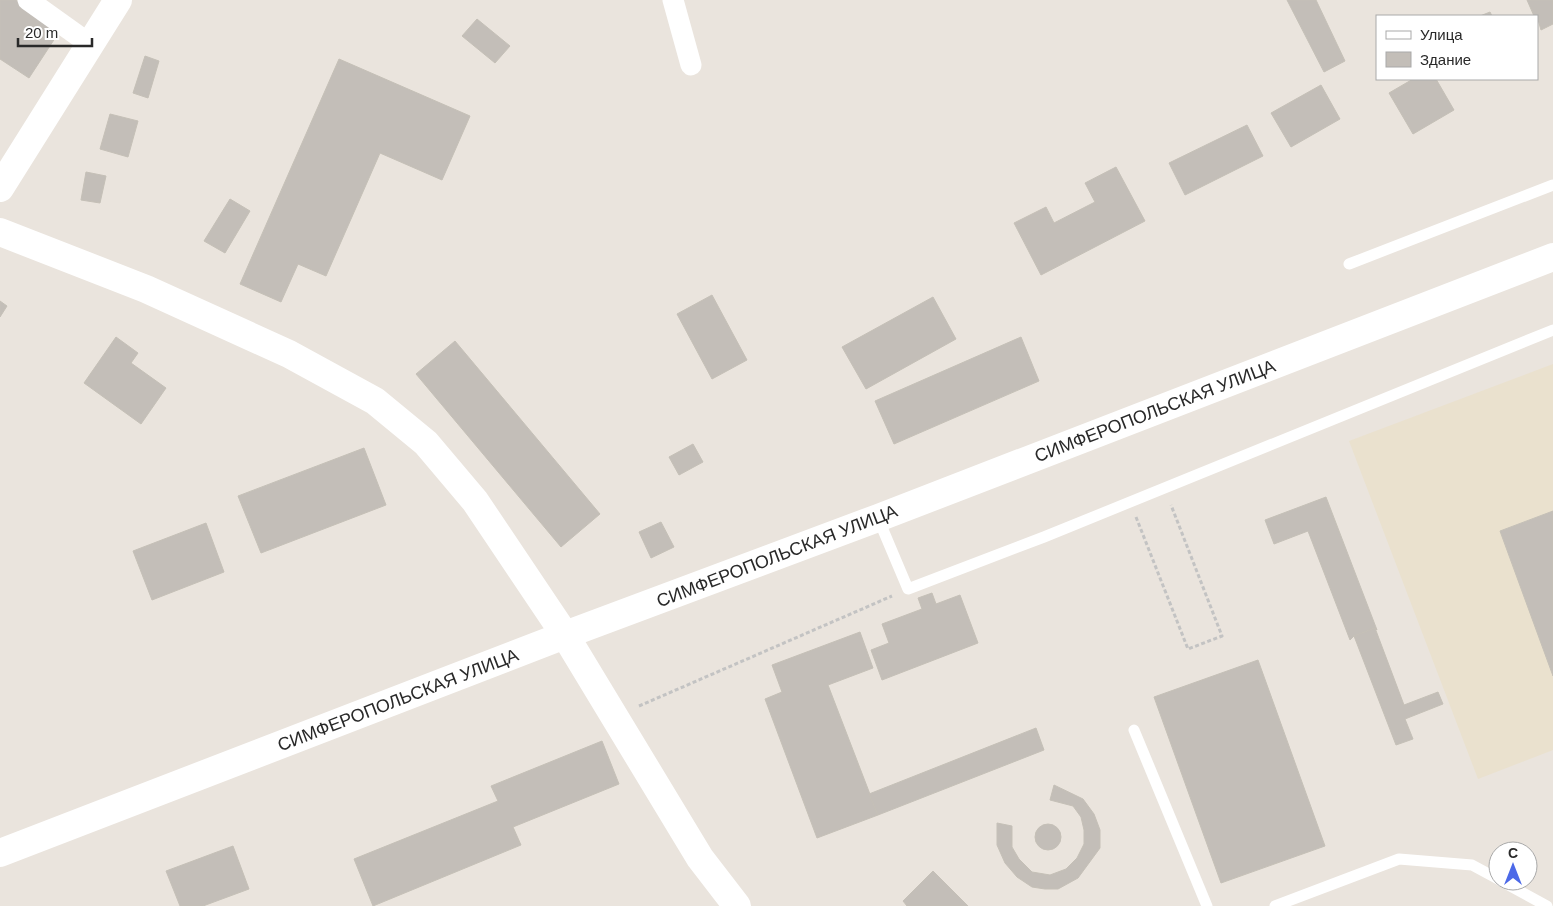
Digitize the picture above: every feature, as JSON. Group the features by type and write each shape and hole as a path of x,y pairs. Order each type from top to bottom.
{"main road":[{"path":"0,188 118,0"},
{"path":"0,232 155,293 289,354 375,401 426,443 475,501 565,636 613,718 700,858 735,904"},
{"name":"СИМФЕРОПОЛЬСКАЯ УЛИЦА","path":"0,853 878,518 1553,257"}],"street":[{"path":"28,0 91,45"},
{"path":"673,0 691,65"}],"lane":[{"path":"1349,264 1553,185"},
{"path":"878,518 908,589 1164,488 1553,330"},
{"path":"1134,730 1207,906"},
{"path":"1276,906 1399,858 1472,865 1488,874"},
{"path":"1519,891 1547,906"}],"path":[{"path":"1130,501 1188,649 1222,636 1164,488"},
{"path":"613,718 908,589"}],"shaded area":[{"path":"1553,364 1553,750 1478,779 1349,441"}],"building":[{"path":"0,0 16,0 61,29 29,78 0,59"},
{"path":"1287,0 1316,0 1345,61 1324,72"},
{"path":"1527,0 1553,0 1553,24 1541,30 1538,15 1534,15"},
{"path":"477,19 510,46 495,63 462,36"},
{"path":"145,56 159,61 148,98 133,93"},
{"path":"339,59 470,116 442,180 380,153 326,276 298,264 281,302 240,284"},
{"path":"1411,80 1437,80 1454,110 1413,134 1389,93"},
{"path":"1321,85 1340,119 1291,147 1271,113"},
{"path":"110,114 138,121 128,157 100,149"},
{"path":"1247,125 1263,156 1185,195 1169,163"},
{"path":"1116,167 1145,221 1041,275 1014,223 1046,207 1054,223 1095,202 1085,183"},
{"path":"86,172 106,176 100,203 81,200"},
{"path":"230,199 250,211 225,253 204,241"},
{"path":"712,295 747,360 712,379 677,314"},
{"path":"933,297 956,339 866,389 842,347"},
{"path":"0,301 7,306 0,317"},
{"path":"116,337 138,353 131,363 166,388 141,424 84,383"},
{"path":"1021,337 1039,381 894,444 875,401"},
{"path":"455,341 600,514 561,547 416,374"},
{"path":"693,444 703,462 679,475 669,457"},
{"path":"364,448 386,505 261,553 238,496"},
{"path":"1326,497 1377,630 1375,628 1354,636 1350,640 1308,531 1274,544 1265,520"},
{"path":"1553,511 1553,676 1500,531"},
{"path":"661,522 674,547 651,558 639,532"},
{"path":"206,523 224,572 152,600 133,551"},
{"path":"932,593 936,604 960,595 978,643 882,680 871,650 889,643 882,624 922,609 918,598"},
{"path":"1375,628 1404,705 1438,692 1443,704 1405,719 1413,739 1396,745 1354,636"},
{"path":"860,632 873,668 828,685 878,815 817,838 765,699 782,692 772,665"},
{"path":"1258,660 1325,846 1221,883 1154,697"},
{"path":"1036,728 1044,750 878,815 869,794"},
{"path":"602,741 619,784 513,827 521,845 373,906 354,859 498,801 491,786"},
{"path":"1054,785 1083,799 1094,814 1100,830 1100,848 1078,878 1058,889 1045,889 1032,887 1017,877 1005,863 997,845 997,823 1012,826 1012,847 1019,859 1032,872 1050,875 1066,869 1077,858 1084,844 1084,830 1081,817 1073,806 1050,800"},
{"path":"1048,824 1057,828 1061,837 1057,846 1048,850 1039,846 1035,837 1039,828"},
{"path":"233,846 249,889 203,906 180,906 166,871"},
{"path":"933,871 968,906 907,906 903,901"}]}
